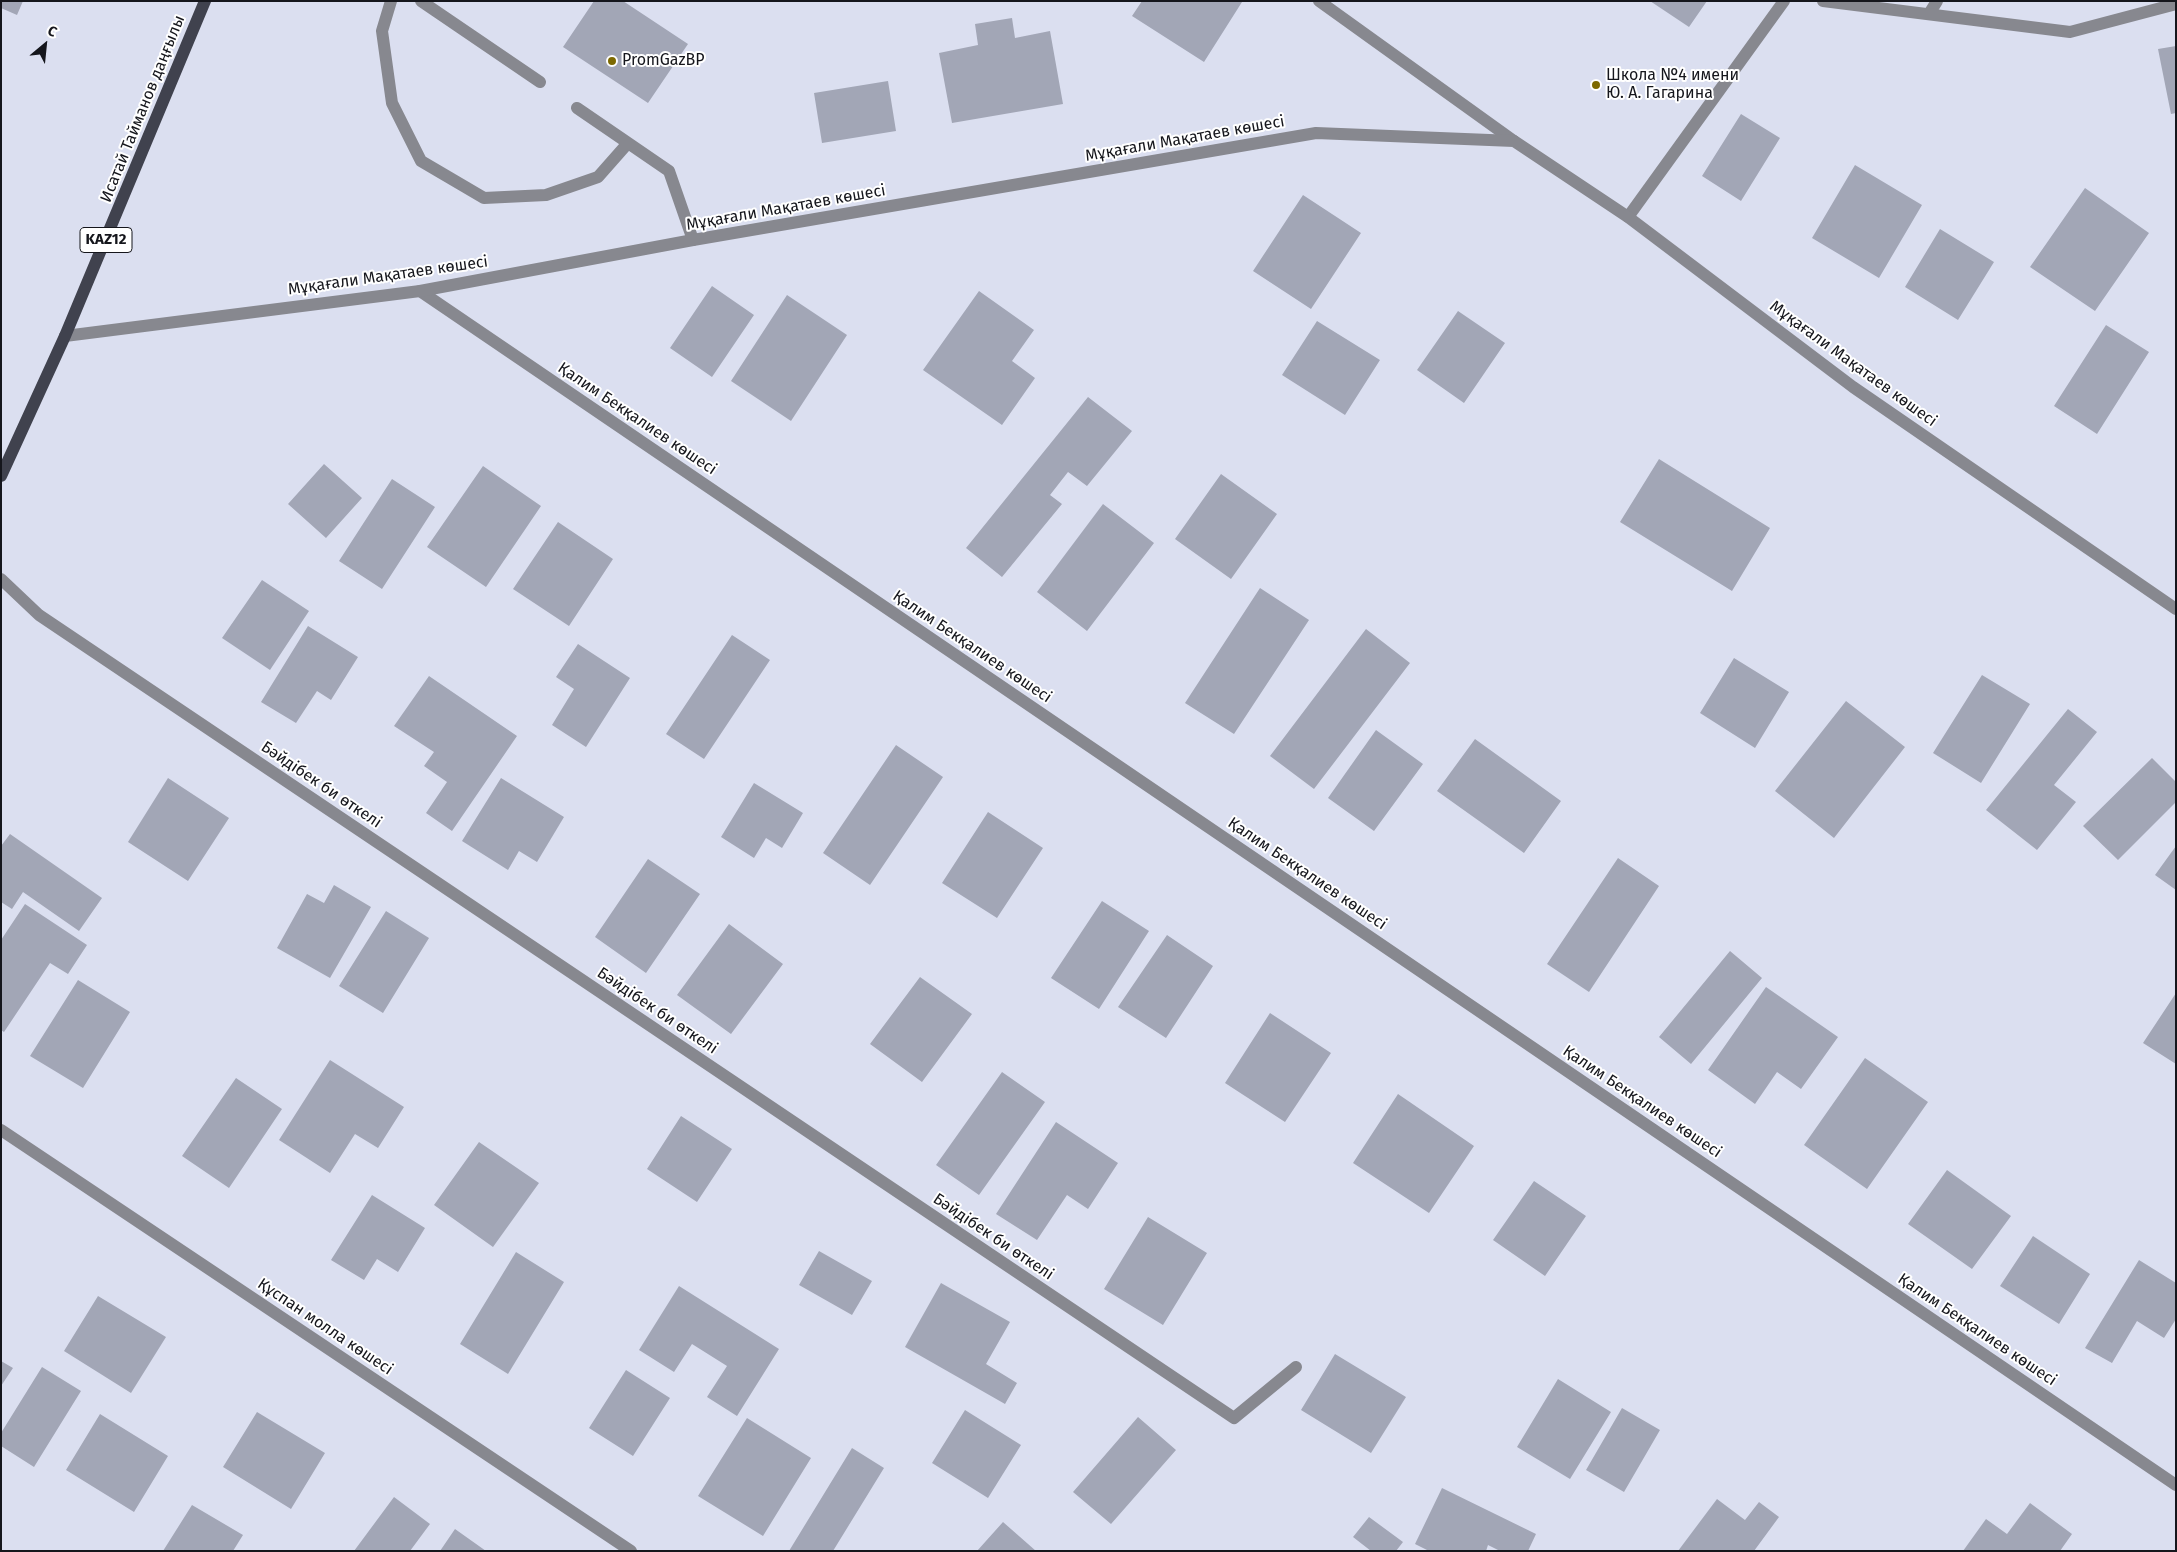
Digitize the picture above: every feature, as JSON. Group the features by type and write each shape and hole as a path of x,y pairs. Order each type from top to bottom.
{"main road":[{"name":"Исатай Тайманов даңғылы","path":"1,476 65,336 205,1"}],"street":[{"path":"391,1 382,31 392,103 421,161 484,198 546,195 598,177 628,143"},
{"path":"421,1 540,82"},
{"name":"Мұқағали Мақатаев көшесі","path":"1319,1 1514,141 1628,217 1853,386 2176,610"},
{"path":"1628,217 1784,1"},
{"path":"1823,1 2070,32 2176,4"},
{"path":"1929,14 1937,1"},
{"path":"577,108 668,171 692,240"},
{"name":"Мұқағали Мақатаев көшесі","path":"65,336 420,291 692,240 1316,133 1514,141"},
{"name":"Қалим Бекқалиев көшесі","path":"420,291 2176,1485"},
{"name":"Бәйдібек би өткелі","path":"1,579 39,615 1234,1418 1296,1367"},
{"name":"Құспан молла көшесі","path":"1,1130 631,1551"}],"building":[{"path":"1,1 23,1 17,15 1,8"},
{"path":"594,1 623,1 688,44 648,103 563,47"},
{"path":"1142,1 1242,2 1204,62 1132,16"},
{"path":"1650,1 1707,1 1689,27"},
{"path":"1012,18 1015,38 1050,31 1063,104 952,123 939,53 978,45 975,24"},
{"path":"2176,46 2176,113 2171,114 2158,49"},
{"path":"888,81 896,131 822,143 814,93"},
{"path":"1741,114 1780,138 1741,201 1702,176"},
{"path":"1855,165 1922,205 1879,278 1812,238"},
{"path":"2085,188 2149,233 2095,311 2030,267"},
{"path":"1303,195 1361,233 1311,309 1253,271"},
{"path":"1940,229 1994,262 1958,320 1905,287"},
{"path":"712,286 754,315 712,377 670,348"},
{"path":"979,291 1034,330 1012,361 1035,378 1002,425 923,370"},
{"path":"787,295 847,335 791,421 731,381"},
{"path":"1458,311 1505,343 1464,403 1417,370"},
{"path":"1317,321 1380,360 1345,415 1282,375"},
{"path":"2106,325 2149,352 2097,434 2054,406"},
{"path":"1088,397 1132,431 1087,486 1068,472 1050,495 1062,504 1002,577 966,548"},
{"path":"1659,459 1770,528 1732,591 1620,522"},
{"path":"324,464 362,498 326,538 288,504"},
{"path":"483,466 541,506 486,587 427,547"},
{"path":"1221,474 1277,514 1231,579 1175,539"},
{"path":"392,479 435,507 382,589 339,561"},
{"path":"1103,504 1154,543 1087,631 1037,592"},
{"path":"558,522 613,559 569,626 513,589"},
{"path":"262,580 309,611 270,670 222,638"},
{"path":"1260,588 1309,620 1234,734 1185,703"},
{"path":"308,626 358,657 331,700 317,691 296,723 261,702"},
{"path":"1366,629 1410,663 1314,789 1270,756"},
{"path":"732,635 770,660 704,759 666,734"},
{"path":"578,644 630,678 586,747 552,725 574,689 556,677"},
{"path":"1734,658 1789,692 1755,748 1700,713"},
{"path":"1982,675 2030,704 1981,783 1933,753"},
{"path":"429,676 517,736 452,831 426,813 447,782 424,766 434,752 394,726"},
{"path":"1846,701 1905,747 1834,838 1775,791"},
{"path":"2068,709 2097,732 2054,785 2076,802 2037,850 1986,810"},
{"path":"1376,730 1423,764 1374,831 1328,798"},
{"path":"1475,739 1561,801 1524,853 1437,791"},
{"path":"896,745 943,777 870,885 823,853"},
{"path":"2152,758 2176,782 2176,802 2118,860 2083,826"},
{"path":"168,778 229,818 188,881 128,842"},
{"path":"501,778 564,817 537,862 519,851 508,870 462,841"},
{"path":"754,783 803,813 782,848 766,838 754,858 721,837"},
{"path":"988,812 1043,848 997,918 942,883"},
{"path":"10,834 102,898 79,931 23,892 12,909 1,902 1,846"},
{"path":"2176,846 2176,890 2155,875"},
{"path":"1618,858 1659,886 1589,992 1547,964"},
{"path":"648,859 700,894 646,973 595,937"},
{"path":"334,885 371,907 330,978 277,948 307,894 324,903"},
{"path":"1102,901 1149,931 1099,1009 1051,978"},
{"path":"25,904 87,945 68,974 50,963 4,1032 1,1030 1,940"},
{"path":"386,911 429,938 383,1013 339,986"},
{"path":"729,924 783,964 731,1034 677,995"},
{"path":"1167,935 1213,966 1166,1038 1118,1007"},
{"path":"1730,951 1762,978 1691,1064 1659,1037"},
{"path":"920,977 972,1014 922,1082 870,1044"},
{"path":"78,980 130,1012 83,1088 30,1056"},
{"path":"1766,987 1838,1037 1801,1089 1777,1072 1755,1104 1708,1070"},
{"path":"2176,993 2176,1064 2143,1043"},
{"path":"1270,1013 1331,1053 1285,1122 1225,1083"},
{"path":"1865,1058 1928,1102 1867,1189 1804,1145"},
{"path":"330,1060 404,1107 378,1148 355,1134 330,1173 279,1140"},
{"path":"1002,1072 1045,1102 979,1195 936,1165"},
{"path":"236,1078 282,1109 229,1188 182,1156"},
{"path":"1398,1094 1474,1146 1429,1213 1353,1163"},
{"path":"681,1116 732,1149 697,1202 647,1169"},
{"path":"1056,1122 1118,1163 1088,1209 1067,1195 1037,1240 996,1214"},
{"path":"479,1142 539,1183 493,1247 434,1205"},
{"path":"1947,1170 2011,1216 1972,1269 1908,1224"},
{"path":"1534,1181 1586,1216 1545,1276 1493,1240"},
{"path":"372,1195 425,1228 398,1272 377,1259 364,1280 331,1260"},
{"path":"1148,1217 1207,1253 1163,1325 1104,1289"},
{"path":"2033,1236 2090,1274 2059,1324 2000,1286"},
{"path":"819,1251 872,1281 852,1315 799,1285"},
{"path":"516,1252 564,1282 508,1374 460,1344"},
{"path":"2139,1260 2176,1283 2176,1319 2164,1338 2137,1321 2112,1363 2085,1348"},
{"path":"941,1283 1010,1322 986,1364 1017,1383 1005,1404 905,1347"},
{"path":"679,1286 779,1349 737,1416 707,1397 727,1366 692,1344 674,1372 639,1350"},
{"path":"98,1296 166,1337 131,1393 64,1351"},
{"path":"1335,1354 1406,1397 1371,1453 1301,1410"},
{"path":"1,1361 13,1368 1,1386"},
{"path":"42,1367 81,1391 34,1467 1,1446 1,1433"},
{"path":"626,1370 670,1398 633,1456 589,1428"},
{"path":"1558,1379 1611,1412 1570,1479 1517,1447"},
{"path":"1622,1408 1660,1430 1624,1492 1586,1470"},
{"path":"965,1410 1021,1445 988,1498 932,1463"},
{"path":"257,1412 325,1453 291,1509 223,1467"},
{"path":"100,1414 168,1456 134,1512 66,1470"},
{"path":"1138,1417 1176,1450 1111,1524 1073,1492"},
{"path":"747,1418 811,1458 763,1536 698,1496"},
{"path":"852,1448 884,1468 833,1551 789,1551"},
{"path":"1442,1488 1536,1534 1528,1551 1500,1551 1488,1545 1486,1551 1429,1551 1415,1544"},
{"path":"394,1497 430,1524 410,1551 354,1551"},
{"path":"1717,1499 1745,1520 1759,1502 1779,1517 1754,1551 1678,1551"},
{"path":"2030,1503 2072,1534 2060,1551 1963,1551 1986,1519 2007,1534"},
{"path":"192,1505 243,1535 233,1551 163,1551"},
{"path":"1369,1517 1403,1542 1396,1551 1371,1551 1353,1537"},
{"path":"1003,1522 1036,1551 977,1551"},
{"path":"455,1529 486,1551 440,1551"}],"place":[{"name":"PromGazBP","path":"612,61"},
{"name":"Школа №4 имени Ю. А. Гагарина","path":"1596,85"}]}
